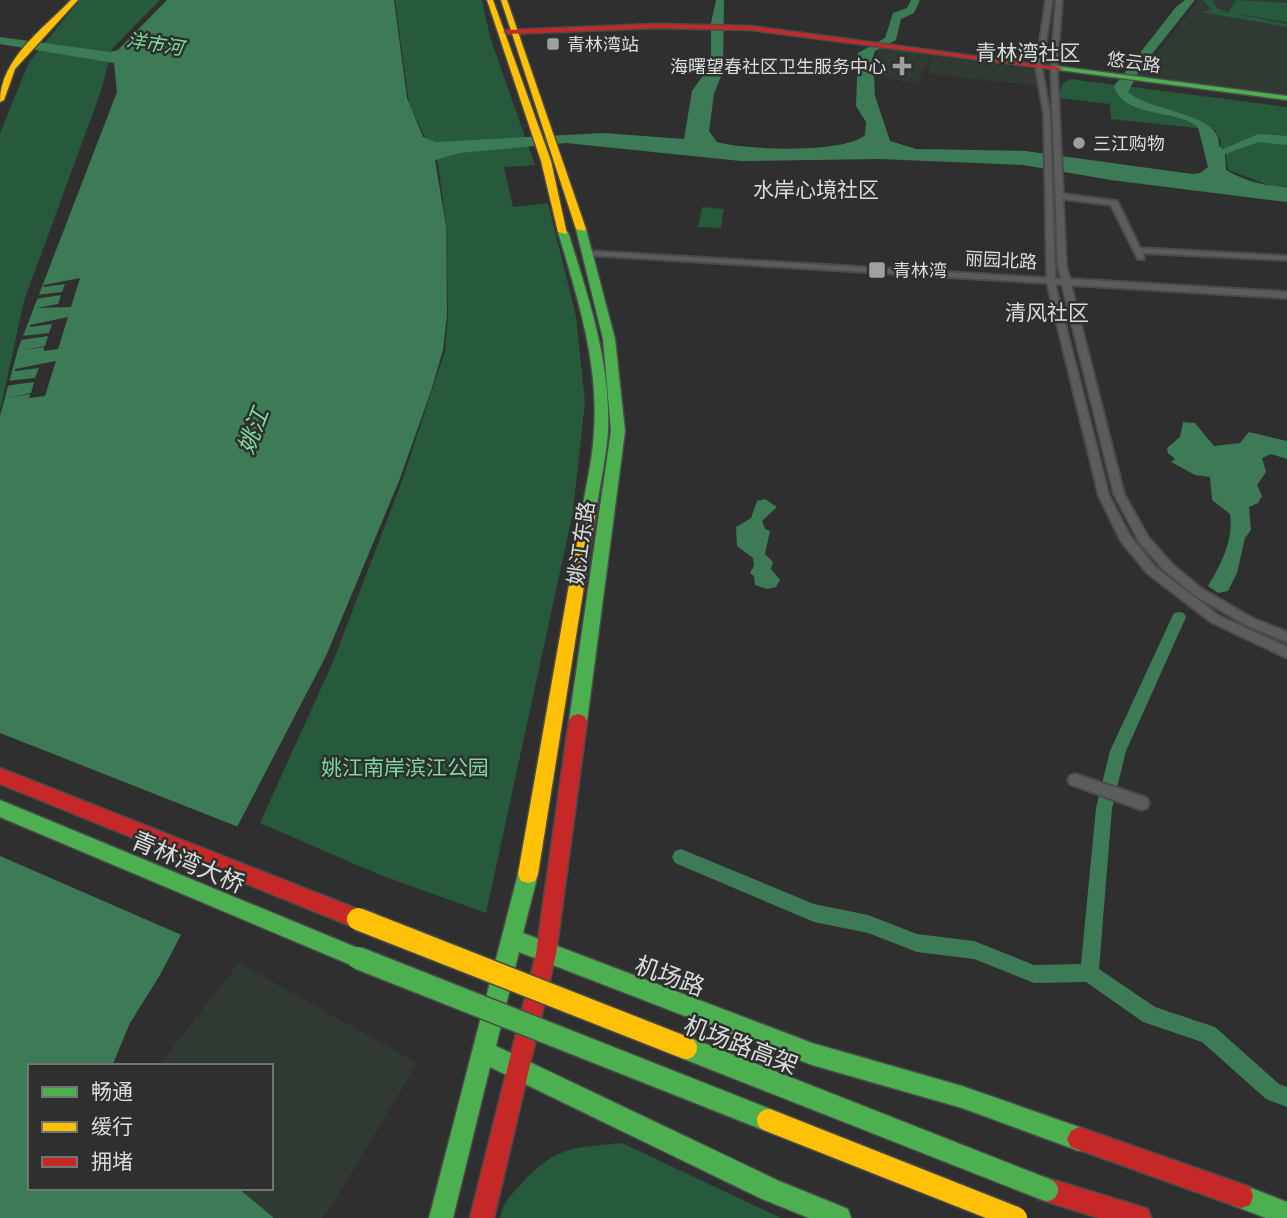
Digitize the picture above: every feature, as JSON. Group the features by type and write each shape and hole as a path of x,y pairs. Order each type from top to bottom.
{"main road":[{"path":"30,44 67,0"},
{"path":"0,100 4,71 75,0"},
{"name":"姚江东路","path":"482,1218 546,954 618,431 616,370 588,256 508,32 490,0"},
{"name":"姚江东路","path":"505,0 508,32"},
{"name":"悠云路","path":"508,32 728,27 1287,100"},
{"name":"姚江东路","path":"441,1218 524,895 575,605 601,431 598,370 586,307 545,137"},
{"name":"青林湾大桥","path":"0,776 358,919"},
{"name":"青林湾大桥","path":"0,808 358,958 1016,1218"},
{"name":"机场路高架","path":"358,919 1047,1190 1106,1218"},
{"name":"机场路","path":"513,939 546,954 812,1054 962,1097 1241,1195 1287,1214"},
{"path":"484,1052 771,1190 839,1218"},
{"path":"1047,1190 1139,1218"}],"street":[{"path":"1049,0 1048,155 1060,196 1067,283 1119,494 1144,540 1168,567 1198,592 1250,622 1287,637"},
{"path":"1059,0 1047,69 1058,156 1053,170 1051,282 1104,496 1125,538 1151,570 1215,619 1287,653"},
{"path":"1060,196 1114,203 1139,254 1287,258"},
{"name":"丽园北路","path":"588,256 1287,295"},
{"name":"丽园北路","path":"1067,283 1287,302"},
{"path":"1074,780 1142,803"}],"shaded area":[{"path":"1198,0 1287,0 1287,96 1134,76 1158,52"},
{"path":"878,47 1036,70 1038,86 928,74 931,58 917,83 878,77"},
{"path":"239,963 417,1063 330,1209 322,1218 39,1218 60,1190 273,1190 273,1064 160,1064"}],"green space":[{"path":"80,0 160,0 112,49 101,91 24,301 0,411 0,133 29,62"},
{"name":"姚江南岸滨江公园","path":"395,0 482,0 490,37 535,165 504,167 513,207 548,203 576,316 585,402 573,512 486,913 380,875 260,823 332,664 402,481 445,351 448,315 446,225 438,163 409,105"},
{"path":"1203,0 1212,0 1217,8 1228,13 1236,0 1287,3 1287,22 1231,13 1287,24 1287,27 1202,12 1212,10"},
{"path":"1070,79 1287,107 1287,186 1271,186 1228,170 1226,154 1220,146 1221,141 1215,130 1111,119 1110,104 1059,98 1062,84"},
{"path":"702,207 724,209 721,228 698,227"},
{"path":"622,1143 781,1218 500,1218 503,1207 512,1194 546,1161 568,1150"}],"water":[{"path":"167,0 394,0 407,98 423,137 436,142 603,133 684,139 692,91 711,64 711,23 716,0 724,0 723,71 714,94 709,131 717,142 730,145 817,148 854,141 865,135 866,122 856,106 858,53 885,38 893,13 907,8 911,0 920,0 914,13 901,19 896,40 875,51 873,57 875,96 890,141 916,149 1025,151 1192,174 1200,173 1208,167 1198,127 1177,117 1128,104 1114,86 1176,7 1185,0 1195,0 1140,69 1128,92 1138,99 1209,126 1217,135 1219,146 1223,149 1259,134 1287,136 1287,145 1259,142 1225,154 1226,170 1255,182 1287,187 1287,202 1111,180 1023,165 880,159 741,161 566,143 460,153 435,160 446,226 447,315 443,350 399,481 326,656 160,975 130,1023 113,1064 28,1064 28,1190 240,1190 274,1218 0,1218 0,416 18,349 117,92 114,63 0,44 0,37 110,52 118,50"},
{"path":"1183,422 1195,423 1214,446 1240,443 1249,432 1287,441 1287,459 1271,454 1262,458 1266,472 1257,485 1262,496 1258,503 1249,507 1251,530 1245,538 1237,573 1228,591 1218,593 1208,586 1222,561 1228,542 1230,514 1212,500 1210,477 1195,475 1171,462 1175,459 1168,453 1167,448 1180,437"},
{"path":"765,499 777,507 762,521 765,529 770,531 765,554 773,562 771,569 780,580 776,587 767,589 755,585 754,576 750,573 754,566 753,558 737,546 736,527 751,518 757,501"}],"pier":[{"path":"80,278 71,307 36,308 58,304 61,295 35,299 36,295 62,292 65,284 43,287 44,285"},
{"path":"68,317 58,349 44,351 44,347 22,350 45,346 48,336 21,340 22,336 49,333 52,324 30,325"},
{"path":"56,361 45,396 29,398 30,394 6,398 31,393 34,382 5,386 7,381 35,378 39,368 15,369"},
{"path":"0,733 241,828 184,936 0,856"}],"waterway":[{"path":"1089,973 1104,808 1118,751 1179,617"},
{"path":"681,857 814,913 868,924 917,943 974,950 1034,974 1089,973"},
{"path":"1089,973 1150,1015 1208,1034 1273,1092 1287,1097"}],"traffic: fast":[{"path":"1059,68 1287,98"},
{"path":"578,721 618,431 609,339 581,229"},
{"path":"563,232 586,307 598,370 601,431 589,511"},
{"path":"0,808 358,958"},
{"path":"441,1218 528,874"},
{"path":"513,939 812,1054 962,1097 1079,1139"},
{"path":"358,958 768,1120"},
{"path":"686,1048 1047,1190"},
{"path":"484,1052 771,1190 839,1218"},
{"path":"1241,1196 1287,1214"}],"traffic: slow":[{"path":"0,100 11,68 75,0"},
{"path":"490,0 546,161 563,232"},
{"path":"504,0 581,229"},
{"path":"528,874 589,511"},
{"path":"358,919 686,1048"},
{"path":"768,1120 1016,1218"}],"traffic: jam":[{"path":"507,32 657,26 751,28 1059,68"},
{"path":"482,1218 546,954 578,721"},
{"path":"0,776 358,919"},
{"path":"1079,1139 1241,1196"},
{"path":"1047,1190 1139,1218"}],"place":[{"name":"青林湾站","path":"553,44"},
{"name":"海曙望春社区卫生服务中心","path":"902,66"},
{"name":"三江购物","path":"1079,143"},
{"name":"青林湾","path":"877,270"}],"district":[{"name":"青林湾社区","path":"1028,52"},
{"name":"水岸心境社区","path":"816,189"},
{"name":"清风社区","path":"1047,312"}],"water label":[{"name":"洋市河","path":"155,44"},
{"name":"姚江","path":"253,431"}]}
